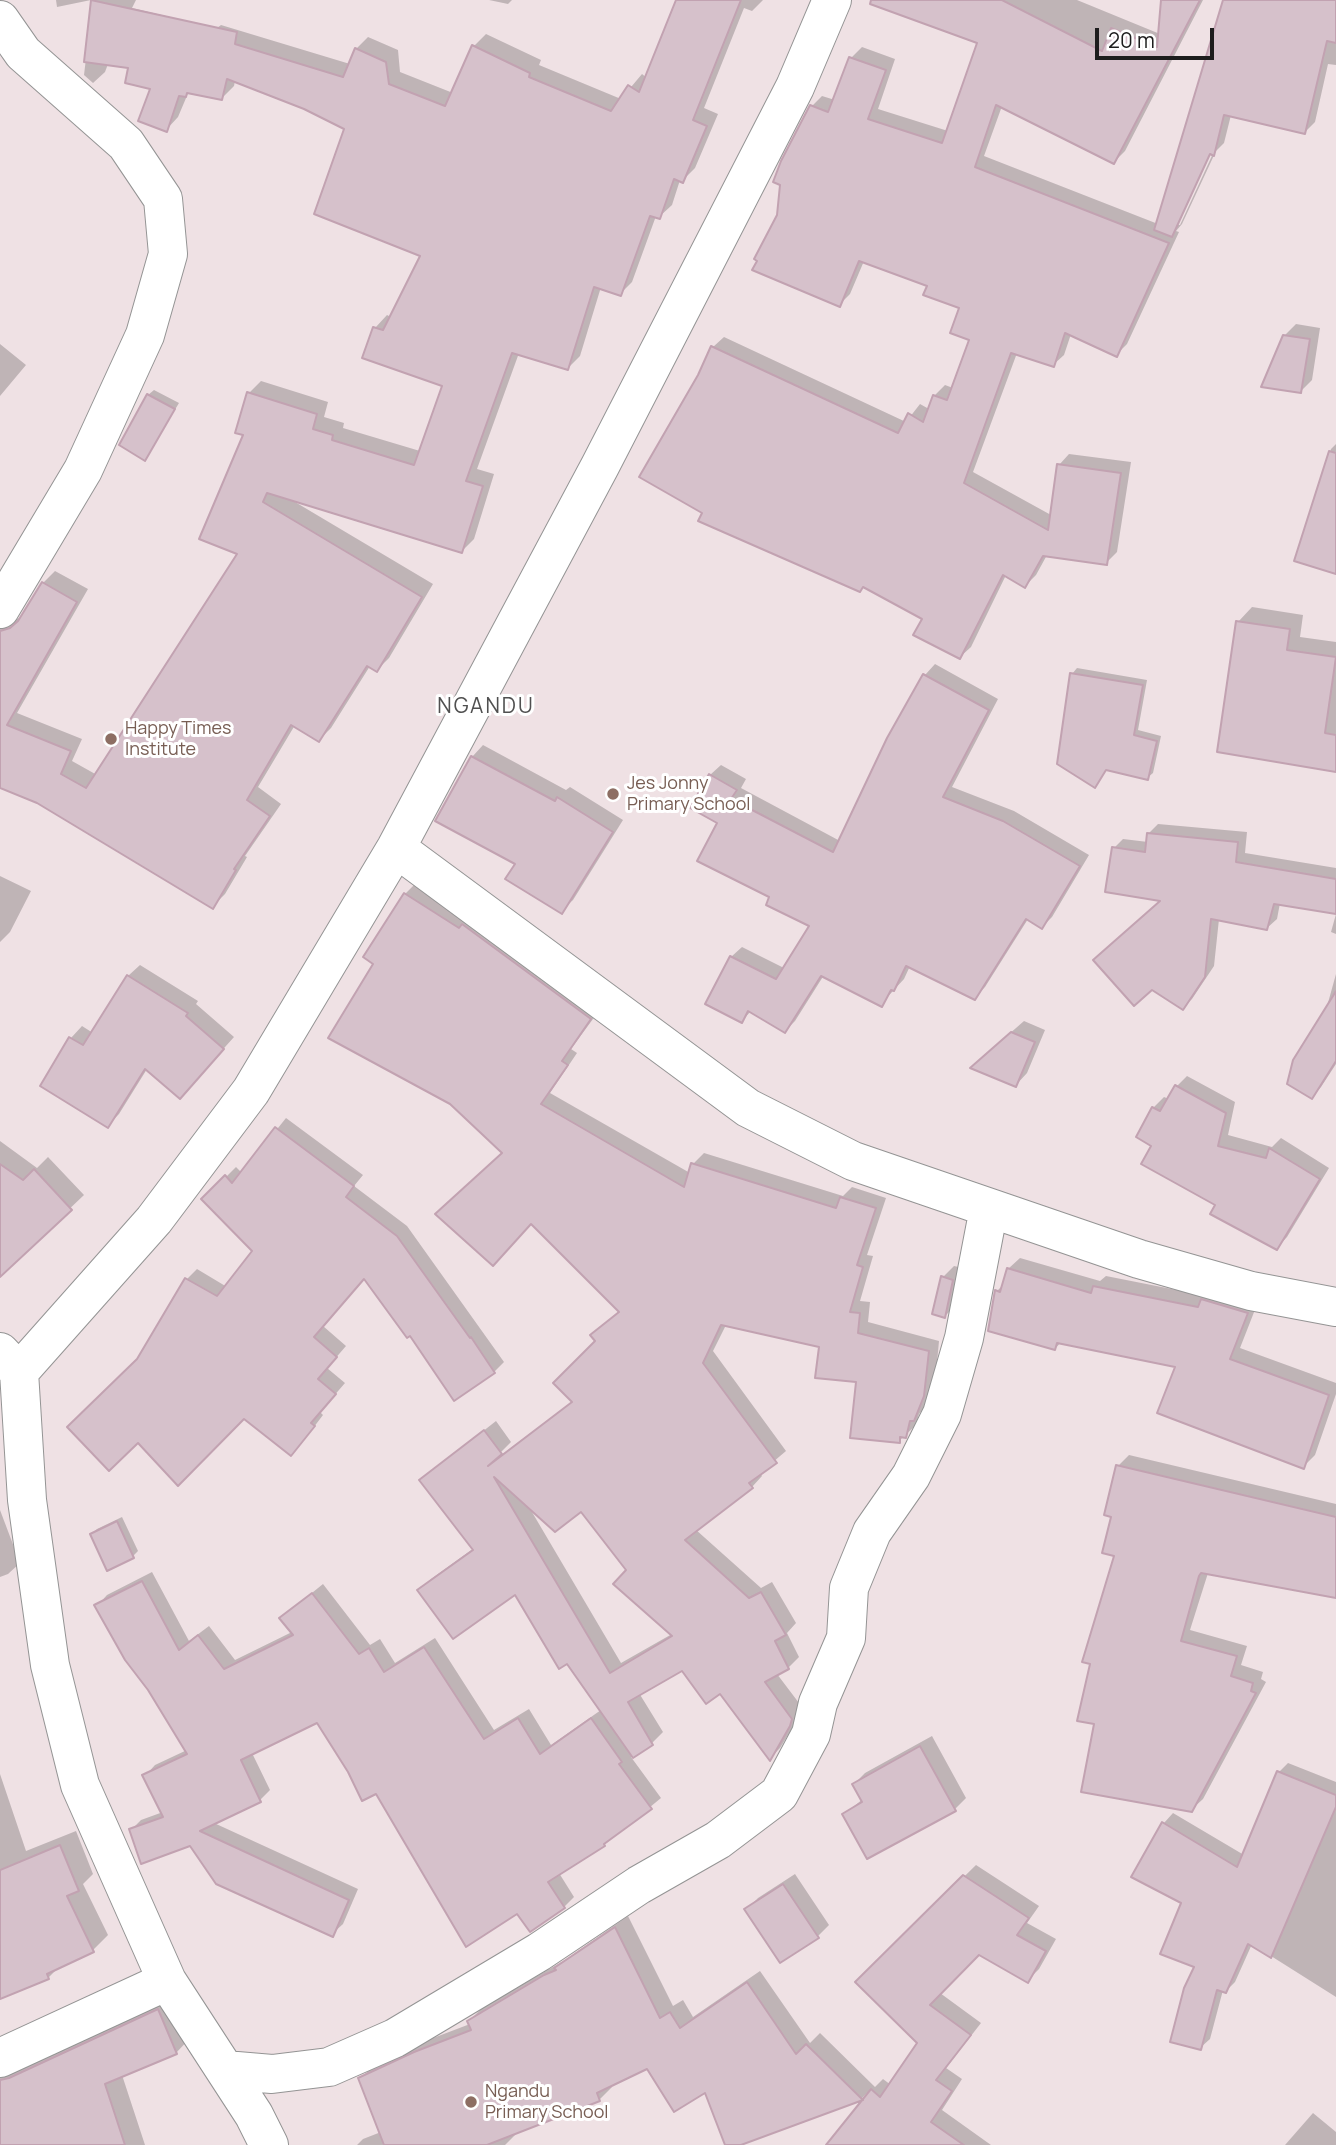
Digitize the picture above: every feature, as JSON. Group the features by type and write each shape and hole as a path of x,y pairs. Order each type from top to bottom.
{"street":[{"path":"269,2145 254,2115 167,1981 80,1785 50,1665 9,1362 154,1220 251,1091 396,848 606,454 795,87 832,0"},
{"path":"0,20 23,53 126,144 163,199 168,254 145,335 83,470 0,609"},
{"path":"396,848 748,1108 853,1161 1139,1259 1251,1291 1336,1307"},
{"path":"225,2070 272,2074 330,2067 395,2038 539,1952 639,1885 718,1840 779,1794 811,1734 818,1703 846,1638 849,1588 872,1532 911,1476 943,1414 964,1338 989,1208"},
{"path":"0,2058 167,1981"}],"building":[{"path":"91,0 237,32 235,44 343,77 355,48 386,62 389,84 445,106 472,45 530,73 529,77 611,111 628,85 639,92 676,0 741,0 693,120 707,126 683,183 674,179 660,219 650,216 621,296 594,287 568,370 512,353 466,481 483,486 462,553 267,493 263,502 422,597 377,672 367,666 319,742 291,725 247,800 270,816 234,869 236,870 213,909 37,803 0,788 0,631 10,628 18,621 42,582 77,602 7,725 71,751 61,774 86,788 237,554 199,539 243,435 235,433 247,392 317,414 313,429 333,435 332,440 414,465 442,386 362,358 373,327 383,330 420,256 314,214 344,129 304,109 227,79 222,100 187,93 186,97 179,96 167,132 138,121 150,89 125,83 128,68 84,62"},
{"path":"871,0 1002,0 1102,51 1111,28 1157,47 1161,0 1200,0 1114,164 996,105 975,167 1169,243 1117,357 1065,333 1054,367 1011,353 964,483 1048,530 1057,464 1121,473 1107,565 1043,556 1025,588 1003,575 960,659 913,635 922,619 863,587 860,592 698,521 702,513 639,477 698,375 711,346 898,433 908,413 923,422 933,395 947,400 969,340 950,333 959,308 923,295 927,286 859,261 840,307 752,270 757,261 754,259 777,215 780,185 773,182 781,161 810,105 828,112 849,57 886,70 868,119 942,143 977,43 870,4"},
{"path":"1223,0 1336,0 1336,43 1327,41 1305,134 1224,115 1214,156 1210,154 1172,237 1154,230"},
{"path":"1283,335 1310,339 1301,393 1261,387"},
{"path":"147,394 175,409 145,461 119,445"},
{"path":"1329,451 1336,453 1336,574 1294,561"},
{"path":"1236,621 1290,629 1287,650 1336,657 1325,733 1336,735 1336,772 1217,752"},
{"path":"1070,673 1143,685 1134,735 1157,741 1148,780 1106,770 1095,788 1057,764"},
{"path":"923,674 989,710 943,797 1003,821 1080,866 1042,929 1026,919 975,1000 906,966 894,991 891,990 882,1007 821,976 785,1033 748,1011 742,1023 705,1004 730,956 776,979 809,926 766,905 769,897 697,861 717,823 690,808 709,774 737,790 731,799 833,852 887,738"},
{"path":"471,756 555,801 557,797 613,832 562,914 505,879 515,864 435,821"},
{"path":"1147,833 1238,842 1236,862 1336,879 1336,914 1274,904 1267,930 1211,919 1205,977 1183,1010 1152,990 1134,1006 1093,960 1160,901 1105,892 1112,847 1145,852"},
{"path":"404,893 459,928 462,924 591,1019 562,1061 568,1065 541,1104 684,1187 691,1163 836,1208 840,1197 876,1208 857,1265 863,1267 850,1312 860,1313 858,1333 929,1351 924,1396 914,1421 910,1421 906,1438 900,1437 900,1443 850,1438 856,1382 815,1378 819,1347 721,1325 703,1363 777,1463 749,1483 753,1488 685,1540 749,1598 761,1592 786,1635 775,1641 789,1669 765,1682 792,1719 770,1761 720,1694 706,1704 682,1671 628,1702 653,1745 633,1758 567,1664 559,1669 515,1595 453,1639 417,1590 473,1550 419,1480 484,1430 502,1454 488,1466 572,1402 553,1383 595,1341 590,1335 619,1312 531,1224 493,1266 435,1214 502,1153 450,1104 328,1038 373,964 363,957","holes":["494,1477 555,1532 581,1512 626,1570 613,1584 672,1636 610,1673"]},
{"path":"127,975 188,1013 186,1016 224,1049 180,1099 145,1069 108,1128 40,1086 69,1037 83,1045"},
{"path":"1336,991 1336,1061 1312,1099 1287,1084 1293,1060"},
{"path":"1011,1032 1035,1042 1016,1087 970,1068"},
{"path":"1175,1085 1226,1113 1218,1146 1266,1158 1269,1148 1320,1179 1277,1250 1210,1214 1215,1205 1141,1164 1151,1146 1136,1137 1152,1107 1160,1111"},
{"path":"275,1127 354,1186 346,1197 397,1236 495,1373 454,1401 410,1336 407,1338 364,1279 314,1337 337,1357 318,1379 336,1394 311,1423 315,1426 291,1456 244,1419 178,1486 138,1443 109,1471 67,1427 137,1359 185,1278 217,1296 252,1251 201,1199 225,1175 232,1183"},
{"path":"0,1164 23,1180 34,1169 72,1210 0,1277"},
{"path":"1007,1268 1091,1293 1093,1286 1198,1307 1201,1299 1248,1313 1230,1359 1329,1395 1304,1469 1157,1413 1175,1367 1057,1343 1055,1350 988,1331 995,1290 1000,1292"},
{"path":"941,1276 953,1280 945,1318 932,1314"},
{"path":"1116,1465 1336,1517 1336,1598 1201,1573 1199,1576 1181,1641 1237,1656 1231,1676 1253,1683 1251,1691 1256,1693 1192,1812 1081,1792 1094,1724 1077,1721 1090,1664 1082,1662 1114,1556 1102,1553 1111,1517 1104,1515"},
{"path":"117,1521 134,1558 107,1571 90,1534"},
{"path":"142,1581 179,1650 198,1635 224,1669 293,1635 279,1618 312,1593 359,1654 369,1648 384,1672 424,1647 484,1739 518,1718 540,1754 591,1718 622,1762 619,1764 652,1809 604,1844 605,1846 548,1882 565,1908 530,1932 517,1914 466,1947 376,1794 362,1801 348,1772 317,1723 241,1760 261,1802 200,1831 349,1900 333,1937 216,1884 190,1846 141,1864 129,1829 163,1817 142,1775 187,1754 148,1690 125,1660 94,1605"},
{"path":"920,1746 956,1811 867,1859 842,1814 862,1802 852,1784"},
{"path":"1277,1771 1336,1795 1336,1807 1271,1958 1248,1944 1226,1993 1217,1990 1201,2050 1170,2042 1184,1988 1194,1967 1160,1954 1181,1903 1131,1877 1162,1822 1237,1867"},
{"path":"60,1845 79,1891 67,1896 94,1952 47,1974 49,1979 0,1999 0,1870"},
{"path":"963,1875 1029,1918 1017,1935 1046,1951 1028,1983 979,1955 930,2005 971,2035 936,2080 952,2091 931,2122 964,2145 826,2145 871,2089 880,2097 917,2043 855,1982"},
{"path":"783,1884 819,1938 780,1963 744,1909"},
{"path":"615,1927 660,2018 670,2012 680,2028 747,1982 796,2054 806,2044 863,2100 741,2145 725,2145 705,2093 674,2112 647,2069 597,2093 600,2101 487,2145 384,2145 358,2078 471,2030 467,2021 556,1970 554,1968"},
{"path":"158,2009 177,2054 105,2084 125,2145 0,2145 0,2080"}],"place":[{"name":"Happy Times Institute","path":"111,739"},
{"name":"Jes Jonny Primary School","path":"613,794"},
{"name":"Ngandu Primary School","path":"471,2102"}],"district":[{"name":"NGANDU","path":"486,707"}]}
